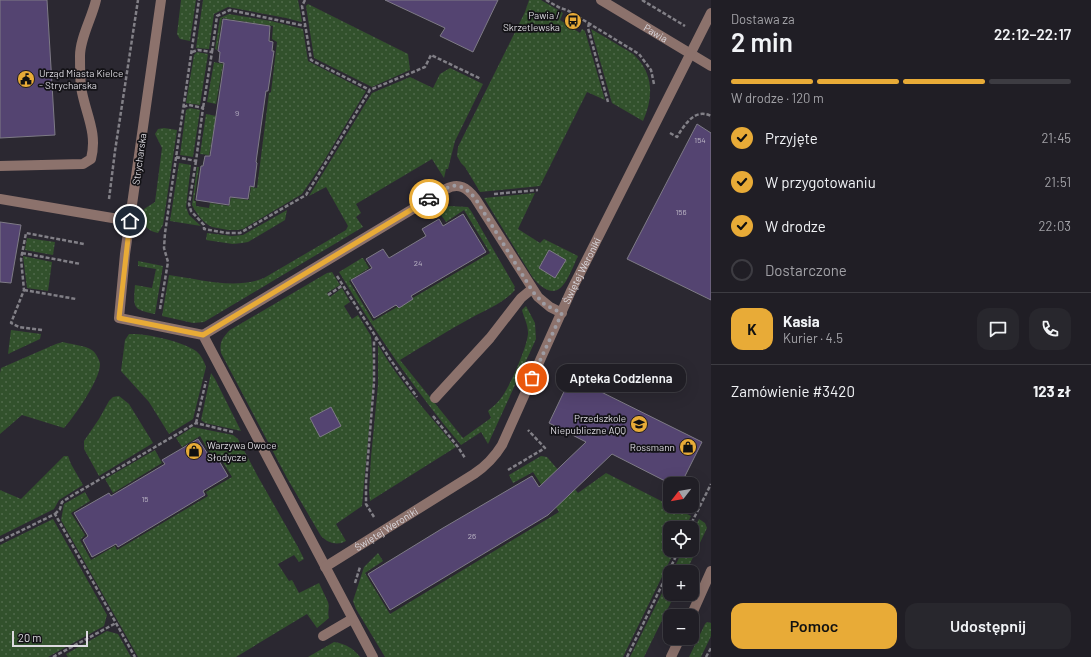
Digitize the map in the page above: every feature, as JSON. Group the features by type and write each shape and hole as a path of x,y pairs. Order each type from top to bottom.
{"street":[{"path":"0,166 83,164 91,159 94,149 93,133 82,87 80,54 85,33 94,11 96,0"},
{"name":"Strycharska","path":"157,325 119,318 130,221 161,0"},
{"name":"Pawia","path":"601,0 711,66"},
{"name":"Świętej Weroniki","path":"325,567 474,474 491,461 502,445 571,291 711,13"},
{"path":"157,325 203,335 451,186 466,188 475,198 532,290 545,305 562,313"},
{"path":"0,198 130,221"},
{"path":"435,398 490,338 521,298 532,290"},
{"path":"203,335 373,657"},
{"path":"694,609 711,571"},
{"path":"323,636 352,619"},
{"path":"671,657 677,645"}],"path":[{"path":"107,218 115,151 138,0"},
{"path":"157,325 168,262 164,241 200,0"},
{"path":"305,0 302,6 311,60 370,90"},
{"path":"546,0 590,23 639,54 651,70 654,87"},
{"path":"642,0 700,35"},
{"path":"306,26 230,10 217,16 189,204 191,211 204,225 204,229 228,233 244,232 306,195 370,90 425,68 431,55 481,79"},
{"path":"590,23 588,28 608,102"},
{"path":"192,52 198,50 212,52"},
{"path":"183,107 189,105 203,108"},
{"path":"655,124 677,137 686,123 693,116 702,113 711,116"},
{"path":"176,158 196,161"},
{"path":"475,198 482,195 538,190"},
{"path":"42,330 19,327 11,323 24,290 21,259 26,233 84,244"},
{"path":"22,253 81,264"},
{"path":"328,260 376,339 420,401"},
{"path":"328,294 343,285"},
{"path":"24,290 76,299"},
{"path":"376,339 374,341 374,382 367,467 366,504 382,532"},
{"path":"196,423 209,370 218,364"},
{"path":"429,412 458,447 474,474"},
{"path":"0,541 55,514 60,509 62,502 92,482 162,440 196,423 238,433"},
{"path":"693,521 711,484"},
{"path":"55,514 135,657"},
{"path":"627,657 676,557"},
{"path":"53,657 116,623"},
{"path":"706,657 711,648"}],"green space":[{"path":"181,0 196,0 190,41 180,39 177,34"},
{"path":"203,0 298,0 302,21 228,7 214,14 209,49 196,48"},
{"path":"529,0 541,0 563,13 560,20 580,33 582,29 585,31 605,100 587,92 540,186 480,192 457,156 458,147 525,12"},
{"path":"308,4 408,54 410,70 372,87 314,58 306,6"},
{"path":"229,14 271,21 303,29 308,61 366,91 302,194 243,229 238,230 212,227 203,220 192,205 197,167 199,167 194,201 196,201 196,206 209,208 210,203 229,206 231,198 249,200 251,187 257,188 277,42 272,39 273,26 222,18 217,50 215,49 220,18"},
{"path":"591,29 632,53 642,64 649,79 650,88 649,104 643,121 612,103"},
{"path":"197,52 208,54 200,105 186,103 194,55"},
{"path":"214,62 223,64 216,104 207,102"},
{"path":"450,68 483,84 455,141 448,169 446,169 444,178 432,159 356,204 361,213 356,217 363,227 204,322 193,323 162,316 169,275 229,283 253,281 264,278 346,230 348,226 326,187 309,196 372,93 410,77 433,88 440,74"},
{"path":"190,108 200,110 193,157 180,155 186,110"},
{"path":"206,114 216,116 209,155 200,154"},
{"path":"164,128 177,130 163,225 158,233 147,228 144,222 143,214 144,209 155,202 162,148 155,134 158,129"},
{"path":"179,163 191,165 186,207 189,215 201,226 170,221"},
{"path":"535,193 518,229 540,243 544,239 578,256 570,274 561,287 556,291 549,291 542,287 533,278 484,198","holes":["549,250 555,277 539,267"]},
{"path":"449,206 468,207 515,287 515,290 511,295 500,302 400,360 463,438 491,418 488,411 500,400 513,377 527,339 527,327 522,310 526,306 535,323 536,339 488,444 481,432 461,445 428,404 397,361 339,272 363,258 369,268 349,281 373,321 490,253 464,210 446,222 439,212"},
{"path":"287,210 285,220 248,242 233,244 206,240 207,233 232,236 243,235"},
{"path":"27,238 55,242 53,255 25,250"},
{"path":"23,256 52,262 48,291 27,288"},
{"path":"138,261 163,266 155,314 142,311 136,307 134,299 135,285 152,288 156,269 138,266"},
{"path":"332,272 340,285 327,293 330,297 342,288 350,302 344,306 352,319 358,315 371,336 373,361 373,386 362,506 336,524 346,541 343,543 330,542 321,536 287,478 221,353 222,340 230,330 327,273"},
{"path":"11,330 41,334 40,339 8,354"},
{"path":"129,334 154,336 190,347 201,356 206,367 193,419 169,434 149,402 121,371 125,340"},
{"path":"63,342 89,348 95,353 100,363 96,379 74,416 64,428 22,415 0,434 1,368"},
{"path":"378,345 405,385 456,447 370,501 369,492 371,457 378,385"},
{"path":"211,373 241,431 205,423 201,420"},
{"path":"119,396 129,404 153,443 99,476 84,449 84,441 109,401 113,397"},
{"path":"193,427 233,435 238,439 304,559 299,562 294,555 278,564 289,581 292,580 299,593 319,583 328,602 329,618 317,628 307,614 236,657 138,657 61,520 64,504 85,492 90,501 71,513 85,535 80,540 91,560 115,546 117,550 208,496 206,492 232,477 219,456 213,459 200,436 182,447 176,438"},
{"path":"155,450 162,463 113,493 105,479"},
{"path":"64,456 68,456 83,485 59,500 54,509 0,536 0,490 21,499"},
{"path":"541,456 547,457 578,493 606,473 663,502 663,513 685,513 691,516 688,521 663,521 663,557 672,557 668,565 663,565 663,575 623,657 385,657 356,609 353,601 364,567 378,553 383,561 365,573 390,614 559,512 533,472 513,483 509,475"},
{"path":"53,519 107,615 104,626 48,657 0,657 0,545"},
{"path":"699,519 705,523 707,528 699,545 699,521"},
{"path":"680,557 693,557 689,565 676,565"},
{"path":"663,591 663,601 672,601 668,609 663,609 663,618 644,657 630,657"},
{"path":"707,622 711,623 711,636 701,657 689,657 695,645 699,645 699,636"},
{"path":"107,631 118,634 131,657 68,657 66,654"},
{"path":"334,642 349,647 360,657 308,657"}],"building":[{"name":"Urząd Miasta Kielce - Strycharska","path":"0,0 47,0 55,135 0,138"},
{"path":"385,0 498,0 473,52 440,36 445,28"},
{"path":"223,19 270,26 269,41 273,42 272,51 274,51 268,91 266,91 254,187 250,186 248,199 230,197 229,205 196,200 201,166 203,166 205,156 210,156 224,63 219,62 220,52 218,51"},
{"path":"697,124 711,133 711,300 627,259"},
{"path":"463,214 486,252 411,296 413,299 399,308 396,305 374,318 351,280 372,268 366,259 383,249 389,258 426,236 422,229 439,219 443,226"},
{"path":"0,222 21,225 11,283 0,282"},
{"path":"549,250 566,260 555,278 539,268"},
{"path":"571,377 702,442 684,477 663,477 663,480 612,454 548,515 390,610 368,574 532,476 539,487 586,442 549,423"},
{"path":"331,407 341,426 320,437 310,418"},
{"path":"198,439 213,462 218,459 228,476 203,491 205,495 118,547 116,544 92,557 83,540 88,536 74,513 109,493 111,496 165,464 162,460"}],"way so far":[{"path":"429,199 451,186 456,185 466,188 475,198 533,292 545,305 562,313 532,378"}],"place":[{"name":"Pawia / Skrzetlewska","path":"573,21"},
{"name":"Urząd Miasta Kielce - Strycharska","path":"26,79"},
{"name":"Apteka Codzienna","path":"532,378"},
{"name":"Przedszkole Niepubliczne AQQ","path":"639,424"},
{"name":"Rossmann","path":"688,447"},
{"name":"Warzywa Owoce Słodycze","path":"194,451"}],"route":[{"path":"130,221 119,318 203,335 429,199"}]}
